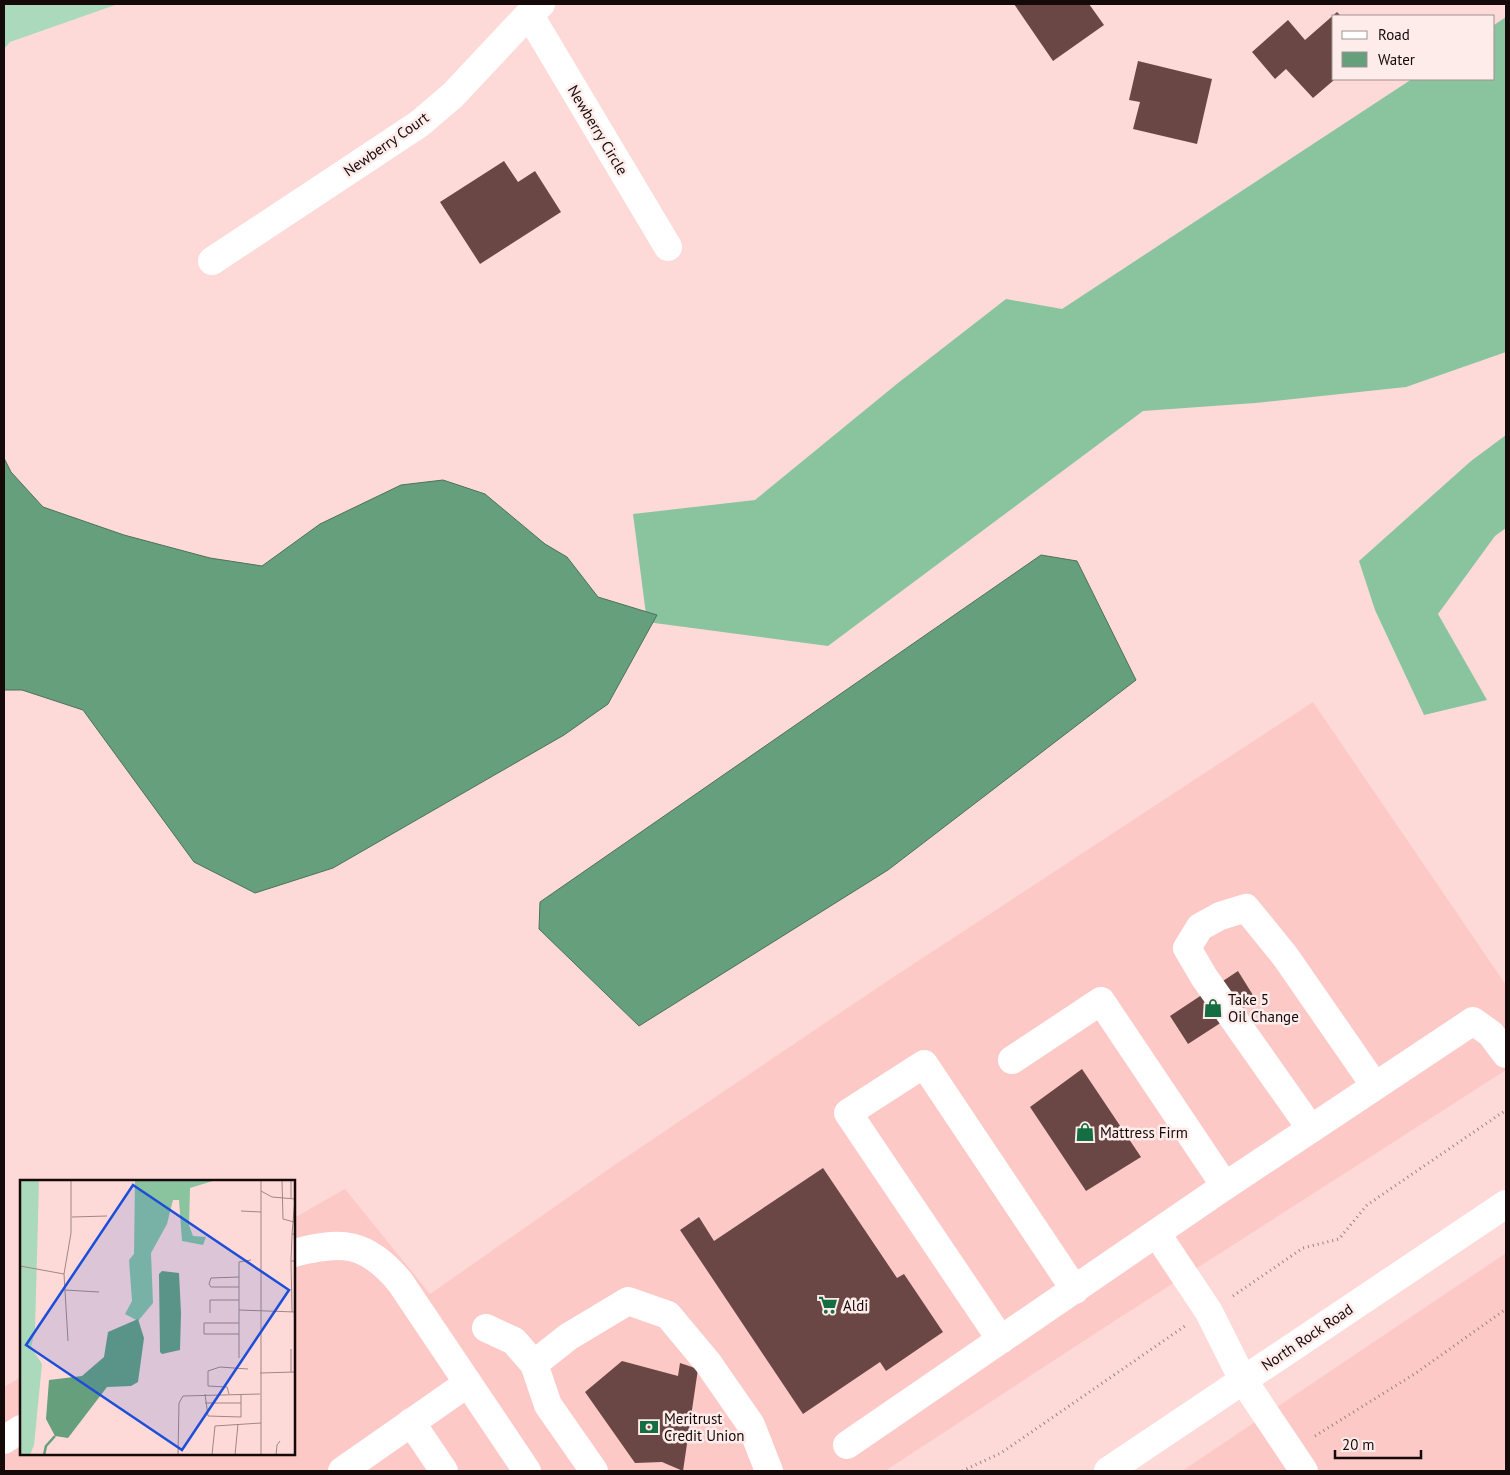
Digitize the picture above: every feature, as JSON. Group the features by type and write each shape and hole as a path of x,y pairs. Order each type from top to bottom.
{"street":[{"name":"Newberry Circle","path":"535,9 668,247"},
{"name":"Newberry Court","path":"212,261 419,124 453,95 535,9"},
{"path":"1311,1129 1204,977 1187,948 1200,927 1220,916 1246,908 1285,956 1375,1086"},
{"path":"1012,1060 1102,1001 1225,1186"},
{"path":"846,1445 1225,1186 1473,1021 1491,1034 1506,1054"},
{"path":"1001,1340 848,1113 924,1064 1075,1290"},
{"name":"North Rock Road","path":"1108,1471 1506,1204"},
{"path":"1157,1234 1209,1312 1243,1380 1304,1471"},
{"path":"295,1252 322,1245 354,1246 386,1264 527,1471"},
{"path":"534,1364 568,1337 628,1301 668,1314 708,1363 751,1425 769,1471"},
{"path":"486,1328 514,1340 534,1364 548,1405 594,1471"},
{"path":"342,1471 468,1383"},
{"path":"411,1422 444,1471"},
{"path":"4,1440 20,1430"}],"path":[{"path":"962,1471 1001,1452 1170,1335 1209,1312 1303,1248 1339,1238 1367,1204 1506,1110"},
{"path":"1329,1425 1416,1373 1506,1310"}],"shaded area":[{"path":"4,4 118,4 10,42 4,49"},
{"path":"1506,17 1506,352 1406,387 1255,403 1143,411 828,646 647,622 633,514 755,500 898,383 1006,299 1062,309 1410,80 1495,80 1495,24"},
{"path":"1506,435 1506,528 1495,536 1438,614 1487,700 1424,715 1375,610 1359,561 1471,461"},
{"path":"1313,702 1506,985 1506,1070 1119,1318 885,1471 4,1471 4,1387 20,1378 20,1455 295,1455 295,1217 345,1189 430,1294 613,1166 886,982"},
{"path":"1506,1253 1506,1471 1182,1471"}],"water":[{"path":"4,458 11,472 43,507 124,535 210,558 262,566 320,524 401,485 443,480 485,494 545,544 567,557 598,597 657,615 608,704 564,735 333,868 255,893 194,862 83,710 22,690 4,690"},
{"path":"1041,555 1077,561 1136,680 888,870 639,1026 539,929 540,902"}],"building":[{"path":"1014,4 1089,4 1104,25 1053,61"},
{"path":"1332,16 1332,80 1334,80 1313,98 1286,69 1275,79 1252,52 1288,20 1305,40"},
{"path":"1138,61 1212,79 1197,144 1133,129 1140,102 1129,100"},
{"path":"504,161 518,182 535,171 561,212 480,264 440,202"},
{"name":"Take 5 Oil Change","path":"1238,971 1256,1000 1188,1044 1170,1016"},
{"name":"Mattress Firm","path":"1082,1069 1141,1157 1086,1191 1030,1107"},
{"name":"Aldi","path":"823,1168 897,1278 904,1274 943,1332 886,1371 880,1362 803,1414 680,1230 699,1217 714,1241"},
{"name":"Meritrust Credit Union","path":"622,1361 678,1376 680,1363 698,1369 683,1471 662,1462 635,1463 585,1392"}],"place":[{"name":"Take 5 Oil Change","path":"1213,1008"},
{"name":"Mattress Firm","path":"1085,1132"},
{"name":"Aldi","path":"828,1305"},
{"name":"Meritrust Credit Union","path":"649,1427"}]}
